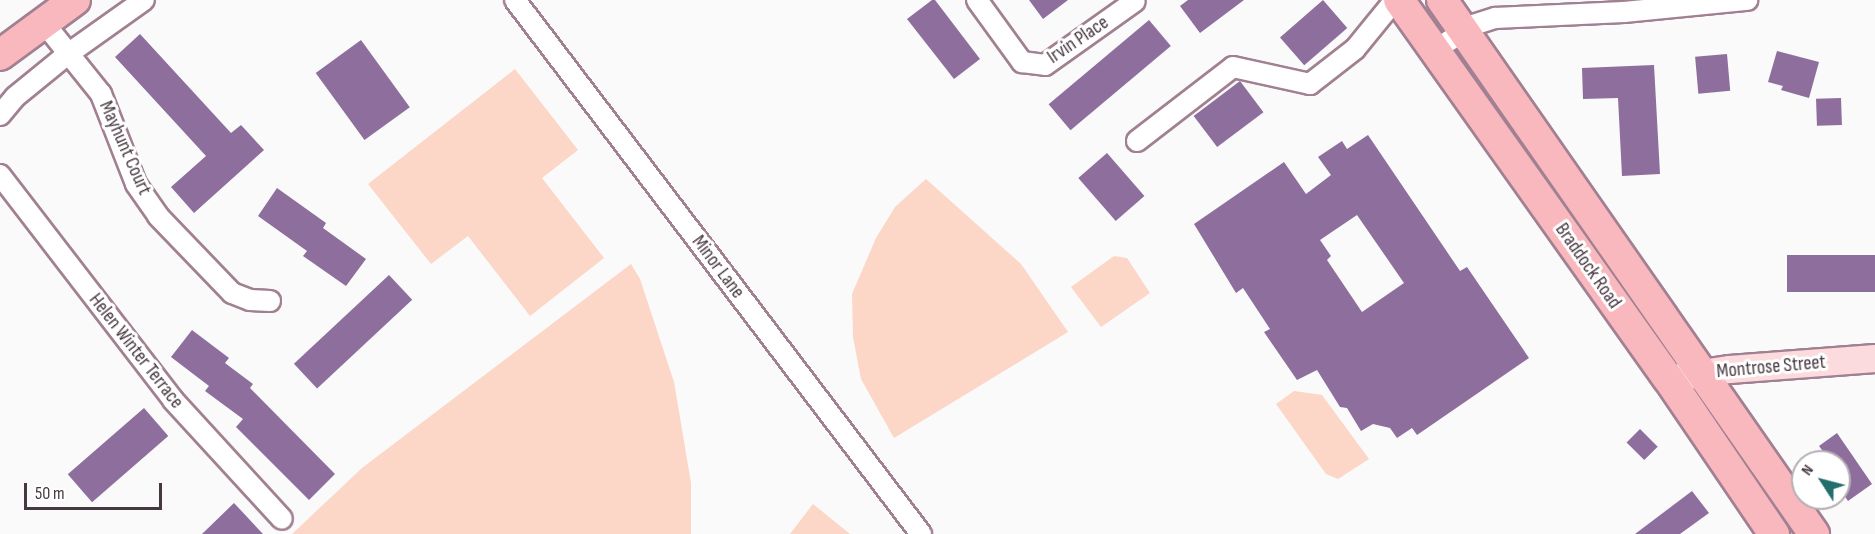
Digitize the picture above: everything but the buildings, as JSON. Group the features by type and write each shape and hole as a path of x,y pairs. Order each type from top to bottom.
{"main road":[{"path":"0,55 75,0"},
{"name":"Braddock Road","path":"1397,0 1668,378 1774,534"},
{"name":"Braddock Road","path":"1442,0 1703,373 1799,528"}],"street":[{"path":"0,115 15,97 68,54 144,0"},
{"name":"Minor Lane","path":"515,0 921,534"},
{"name":"Irvin Place","path":"976,0 1022,62 1045,66 1135,1"},
{"path":"1137,141 1233,66 1310,84 1355,49 1397,0"},
{"path":"1435,50 1464,31 1495,18 1514,15 1624,12 1747,0"},
{"name":"Mayhunt Court","path":"44,23 100,94 136,184 158,216 232,293 250,300 270,301"},
{"name":"Helen Winter Terrace","path":"0,175 173,400 282,519"},
{"name":"Montrose Street","path":"1668,378 1875,358"}],"shaded area":[{"path":"515,69 578,150 542,178 604,258 530,316 468,236 431,264 368,184"},
{"path":"926,179 1021,264 1068,332 894,438 861,379 853,337 852,294 876,238 895,207"},
{"path":"1114,256 1127,258 1150,293 1101,327 1071,287"},
{"path":"631,264 640,279 674,382 691,483 691,534 292,534 362,468"},
{"path":"1294,391 1322,395 1369,459 1338,479 1326,474 1276,404"},
{"path":"813,504 850,534 790,534"}]}
